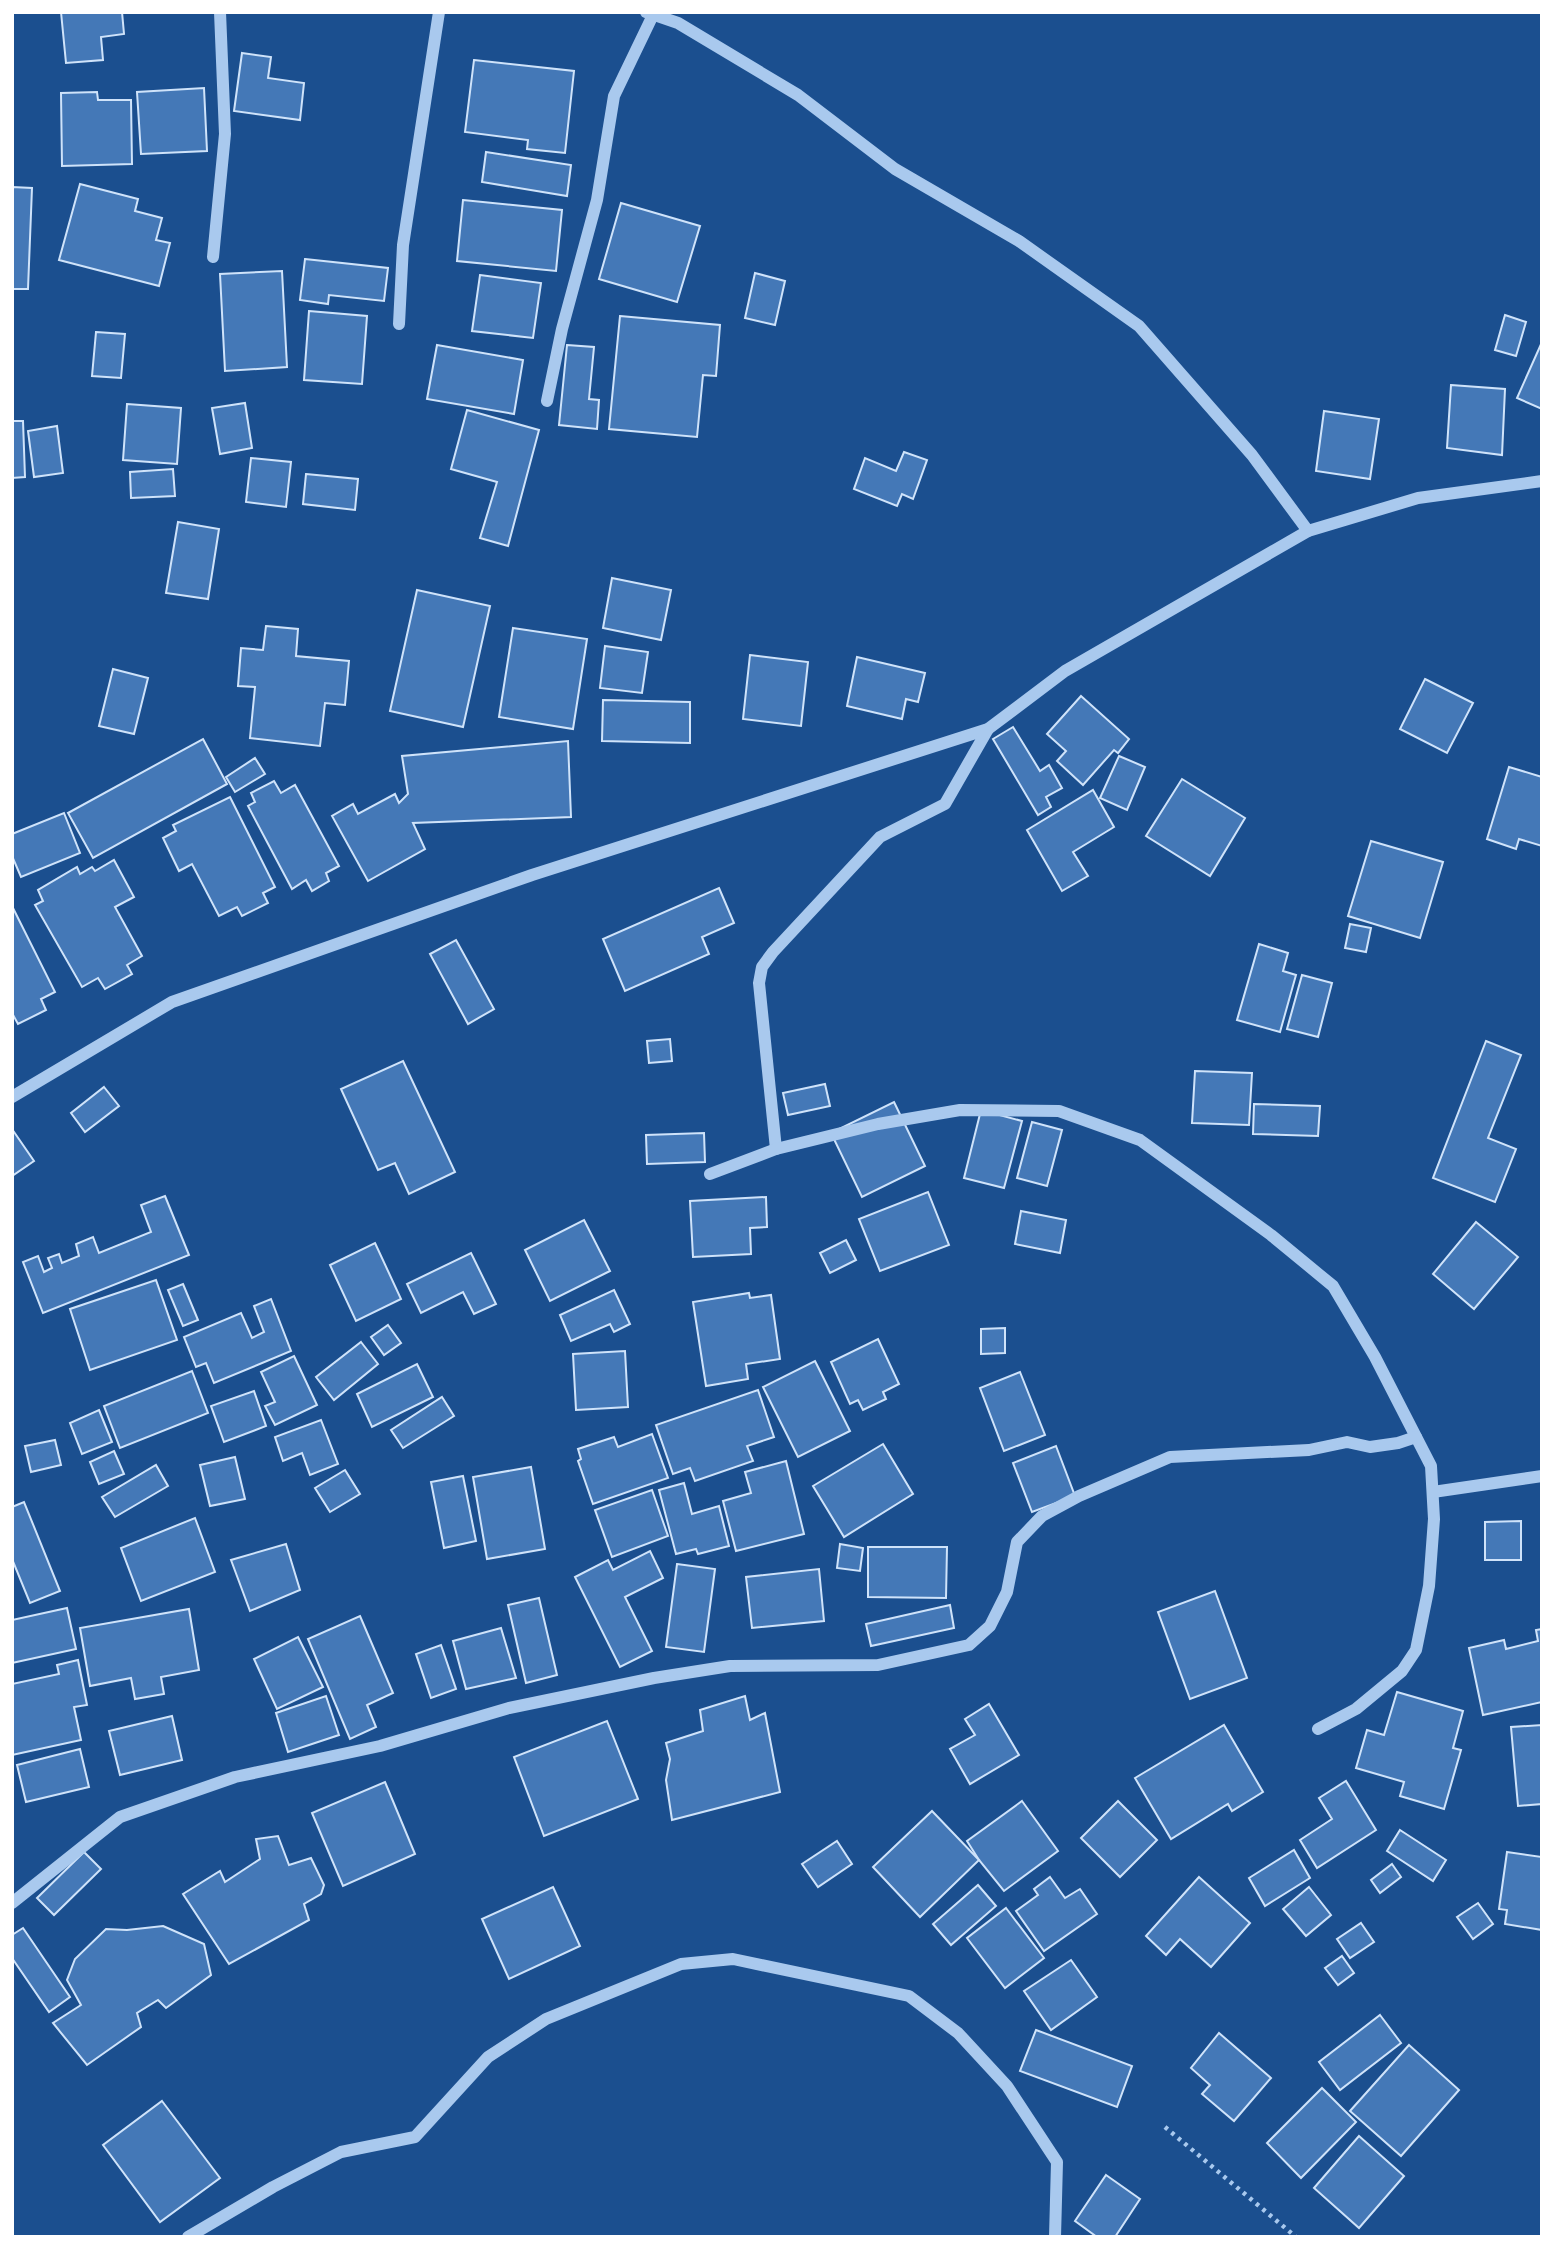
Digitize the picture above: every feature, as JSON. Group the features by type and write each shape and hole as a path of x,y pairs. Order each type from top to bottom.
{"street":[{"path":"213,257 225,134 220,12"},
{"path":"399,324 403,245 439,12"},
{"path":"548,401 562,329 597,200 614,96 650,13 678,23 798,95 895,169 1019,241 1139,326 1252,455 1308,531"},
{"path":"12,1097 172,1002 532,875 988,729 1065,671 1308,531 1418,498 1542,481"},
{"path":"776,1149 759,984 762,967 880,836 945,804 988,729"},
{"path":"710,1174 776,1149 878,1124 960,1110 1059,1111 1140,1140 1271,1234 1332,1286 1375,1357 1431,1466 1434,1519 1429,1586 1416,1650 1402,1671 1356,1709 1318,1729"},
{"path":"12,1903 120,1818 235,1777 380,1746 509,1708 654,1678 730,1666 878,1665 969,1645 990,1626 1007,1592 1017,1542 1042,1516 1079,1496 1170,1457 1309,1450 1347,1442 1370,1447 1416,1437"},
{"path":"1433,1492 1542,1476"},
{"path":"188,2237 273,2187 341,2152 415,2137 488,2057 546,2019 681,1964 733,1959 909,1996 958,2033 1007,2086 1057,2162 1055,2237"}],"path":[{"path":"1165,2127 1296,2237"}],"building":[{"path":"61,12 122,12 124,34 101,37 103,60 66,63"},
{"path":"242,53 271,57 268,78 304,83 300,120 234,111"},
{"path":"474,60 574,71 565,153 527,149 528,140 465,132"},
{"path":"204,88 207,151 141,154 137,92"},
{"path":"97,92 98,100 131,100 132,164 62,166 61,93"},
{"path":"486,152 571,165 567,196 482,182"},
{"path":"80,184 138,199 135,211 162,218 156,240 170,243 159,286 59,260"},
{"path":"12,187 32,188 28,289 12,289"},
{"path":"463,200 562,210 556,271 457,261"},
{"path":"621,203 700,226 677,302 599,279"},
{"path":"305,259 388,268 384,301 329,295 328,304 300,300"},
{"path":"282,271 287,367 225,371 220,274"},
{"path":"755,273 785,281 775,325 745,318"},
{"path":"480,275 541,283 533,338 472,331"},
{"path":"309,311 367,316 362,384 304,380"},
{"path":"1505,315 1526,322 1516,356 1495,350"},
{"path":"620,316 720,325 716,376 703,375 697,437 609,429"},
{"path":"96,332 125,334 121,378 92,376"},
{"path":"1542,342 1542,409 1517,398"},
{"path":"437,345 523,360 514,414 427,399"},
{"path":"567,345 594,347 589,399 599,400 597,429 559,425"},
{"path":"1451,385 1505,389 1502,455 1447,448"},
{"path":"245,403 252,448 220,454 212,408"},
{"path":"127,404 181,408 177,464 123,460"},
{"path":"467,410 539,430 508,546 480,538 497,482 451,469"},
{"path":"1324,411 1379,419 1370,479 1316,471"},
{"path":"12,421 23,421 25,477 12,478"},
{"path":"57,426 63,473 34,477 28,431"},
{"path":"904,452 927,460 913,499 902,494 897,506 854,489 865,458 896,471"},
{"path":"251,458 291,462 286,507 246,502"},
{"path":"173,469 175,496 131,498 130,472"},
{"path":"306,474 358,479 355,510 303,504"},
{"path":"178,522 219,529 208,599 166,593"},
{"path":"612,578 671,590 661,640 603,628"},
{"path":"417,590 490,606 463,727 390,711"},
{"path":"266,626 298,629 296,656 349,661 345,705 325,703 320,746 250,738 255,687 238,686 241,648 263,650"},
{"path":"513,628 587,639 573,729 499,717"},
{"path":"605,646 648,652 642,693 600,688"},
{"path":"750,655 808,662 801,726 743,719"},
{"path":"857,657 925,673 918,702 906,699 902,719 847,706"},
{"path":"113,669 148,678 134,734 99,726"},
{"path":"1425,679 1473,703 1447,753 1400,729"},
{"path":"1081,696 1129,739 1118,753 1114,750 1083,785 1057,761 1066,751 1047,734"},
{"path":"603,700 690,702 690,743 602,741"},
{"path":"1013,727 1040,771 1049,765 1062,788 1046,797 1051,807 1038,815 993,739"},
{"path":"203,739 227,784 93,858 68,813"},
{"path":"568,741 571,817 413,823 425,849 368,881 332,816 353,804 358,814 395,794 399,803 408,794 402,756"},
{"path":"1119,756 1145,767 1127,810 1100,798"},
{"path":"255,758 265,774 235,792 226,777"},
{"path":"1509,767 1542,777 1542,846 1519,839 1516,849 1487,839"},
{"path":"1182,779 1245,818 1210,876 1146,836"},
{"path":"274,781 281,793 295,785 339,866 326,873 329,881 312,891 306,880 292,889 248,806 255,802 251,793"},
{"path":"1093,790 1114,827 1073,852 1088,876 1062,891 1027,830"},
{"path":"230,797 275,887 263,893 268,903 242,916 237,907 219,916 192,864 179,871 163,838 176,831 173,825"},
{"path":"64,813 80,853 21,877 12,856 12,834"},
{"path":"1371,841 1443,862 1420,938 1348,916"},
{"path":"114,860 134,897 115,907 142,956 127,965 132,974 105,989 98,978 82,987 35,905 43,901 38,890 77,867 80,874 92,867 95,871"},
{"path":"719,888 734,923 702,937 709,954 625,991 603,939"},
{"path":"12,906 55,992 41,999 46,1010 18,1024 12,1013"},
{"path":"1350,924 1371,928 1366,952 1345,948"},
{"path":"456,940 494,1009 468,1024 430,954"},
{"path":"1259,944 1288,953 1283,971 1296,975 1280,1032 1237,1020"},
{"path":"1302,975 1332,983 1318,1037 1287,1029"},
{"path":"670,1039 672,1061 649,1063 647,1041"},
{"path":"1486,1041 1521,1055 1488,1138 1516,1149 1495,1202 1433,1178"},
{"path":"403,1061 455,1172 409,1194 395,1163 378,1170 341,1089"},
{"path":"1195,1071 1252,1073 1249,1125 1192,1123"},
{"path":"825,1084 830,1106 788,1115 783,1093"},
{"path":"104,1087 119,1106 85,1132 71,1113"},
{"path":"894,1102 925,1166 862,1197 831,1133"},
{"path":"1254,1104 1320,1106 1318,1136 1253,1134"},
{"path":"981,1110 1022,1121 1004,1188 964,1178"},
{"path":"1032,1122 1062,1130 1047,1186 1017,1178"},
{"path":"12,1129 34,1161 12,1176"},
{"path":"704,1133 705,1162 647,1164 646,1135"},
{"path":"928,1192 949,1245 880,1271 859,1219"},
{"path":"165,1196 189,1255 43,1313 23,1262 38,1256 44,1272 52,1268 48,1258 59,1254 62,1263 79,1256 76,1244 93,1237 99,1253 151,1232 141,1205"},
{"path":"766,1197 767,1227 750,1228 751,1254 693,1257 690,1201"},
{"path":"1021,1211 1066,1220 1060,1253 1015,1244"},
{"path":"584,1220 610,1271 550,1301 525,1250"},
{"path":"1476,1222 1518,1257 1474,1309 1433,1274"},
{"path":"846,1240 856,1260 830,1273 820,1253"},
{"path":"375,1243 401,1299 356,1321 330,1265"},
{"path":"471,1253 496,1304 474,1314 463,1292 421,1313 407,1284"},
{"path":"156,1280 177,1340 90,1370 70,1309"},
{"path":"183,1284 198,1320 183,1326 168,1290"},
{"path":"614,1290 630,1324 614,1332 610,1324 571,1341 560,1315"},
{"path":"749,1293 750,1298 771,1295 780,1359 746,1364 748,1379 706,1386 693,1302"},
{"path":"271,1299 291,1351 214,1383 206,1363 196,1367 184,1337 241,1313 252,1338 264,1332 254,1306"},
{"path":"388,1325 401,1343 384,1355 371,1337"},
{"path":"1005,1328 1005,1353 981,1354 981,1329"},
{"path":"878,1339 899,1384 883,1392 886,1399 863,1410 858,1400 850,1404 831,1362"},
{"path":"361,1342 378,1364 334,1400 316,1377"},
{"path":"625,1351 628,1407 576,1410 573,1354"},
{"path":"294,1356 317,1405 275,1425 265,1406 275,1402 261,1372"},
{"path":"815,1361 850,1431 798,1457 763,1387"},
{"path":"417,1364 433,1397 372,1427 357,1394"},
{"path":"192,1371 208,1413 120,1448 104,1406"},
{"path":"1020,1372 1045,1435 1004,1451 980,1388"},
{"path":"758,1390 774,1437 747,1446 753,1461 695,1481 690,1468 673,1474 656,1425"},
{"path":"254,1391 266,1426 224,1442 211,1406"},
{"path":"442,1397 454,1416 403,1448 391,1430"},
{"path":"99,1410 112,1442 82,1454 70,1423"},
{"path":"321,1420 338,1464 310,1475 302,1453 283,1461 275,1437"},
{"path":"652,1434 668,1478 593,1504 578,1461 581,1459 578,1449 614,1437 618,1447"},
{"path":"55,1440 61,1465 31,1472 25,1446"},
{"path":"883,1444 913,1494 844,1537 813,1486"},
{"path":"1056,1446 1075,1496 1032,1512 1013,1463"},
{"path":"114,1451 124,1474 99,1484 90,1462"},
{"path":"235,1457 245,1499 210,1506 200,1465"},
{"path":"786,1461 804,1534 736,1551 723,1501 751,1493 745,1472"},
{"path":"156,1465 168,1486 115,1517 102,1497"},
{"path":"531,1467 545,1549 487,1559 473,1477"},
{"path":"345,1470 360,1494 330,1512 315,1488"},
{"path":"463,1476 476,1541 444,1548 431,1482"},
{"path":"684,1483 692,1514 719,1506 729,1546 698,1554 696,1549 676,1554 659,1490"},
{"path":"652,1490 668,1536 612,1557 595,1510"},
{"path":"24,1502 60,1591 30,1603 12,1559 12,1507"},
{"path":"195,1518 215,1572 141,1601 121,1548"},
{"path":"1521,1521 1521,1560 1485,1560 1485,1522"},
{"path":"286,1544 300,1590 250,1611 231,1560"},
{"path":"840,1544 863,1548 860,1571 837,1568"},
{"path":"868,1547 947,1547 946,1598 868,1597"},
{"path":"650,1551 663,1578 625,1597 652,1651 620,1667 575,1577 608,1560 613,1570"},
{"path":"677,1564 715,1569 704,1652 666,1647"},
{"path":"819,1569 824,1621 752,1628 746,1577"},
{"path":"1215,1591 1247,1678 1190,1699 1158,1612"},
{"path":"539,1598 557,1675 526,1683 508,1605"},
{"path":"950,1605 954,1628 871,1646 866,1624"},
{"path":"67,1608 76,1649 12,1663 12,1620"},
{"path":"189,1609 199,1670 161,1677 164,1694 135,1699 131,1678 90,1686 80,1628"},
{"path":"360,1616 393,1693 367,1705 376,1727 350,1739 308,1639"},
{"path":"501,1628 516,1678 466,1689 453,1641"},
{"path":"1542,1629 1542,1702 1483,1715 1469,1648 1504,1640 1506,1649 1538,1641 1536,1630"},
{"path":"298,1637 323,1687 277,1709 254,1659"},
{"path":"441,1645 456,1689 431,1698 416,1654"},
{"path":"78,1660 87,1705 74,1707 81,1740 12,1755 12,1684 59,1674 57,1665"},
{"path":"1397,1692 1463,1711 1453,1748 1461,1750 1444,1809 1400,1796 1404,1782 1356,1768 1367,1730 1384,1735"},
{"path":"326,1696 339,1735 288,1752 276,1713"},
{"path":"745,1696 750,1720 765,1713 780,1792 672,1820 666,1780 670,1759 666,1743 703,1731 700,1710"},
{"path":"989,1704 1019,1755 970,1784 950,1749 975,1735 965,1719"},
{"path":"172,1716 182,1760 120,1775 109,1731"},
{"path":"607,1721 638,1799 544,1836 514,1757"},
{"path":"1224,1725 1263,1792 1232,1811 1228,1804 1171,1839 1135,1778"},
{"path":"1542,1725 1542,1804 1518,1806 1511,1727"},
{"path":"80,1749 89,1787 26,1802 17,1765"},
{"path":"1346,1781 1376,1830 1317,1868 1300,1840 1332,1819 1319,1798"},
{"path":"385,1782 415,1854 343,1886 312,1813"},
{"path":"1022,1801 1058,1851 1004,1891 967,1841"},
{"path":"1118,1801 1157,1840 1120,1877 1081,1838"},
{"path":"932,1811 979,1860 920,1917 873,1867"},
{"path":"1400,1830 1446,1860 1433,1881 1387,1851"},
{"path":"278,1836 289,1865 311,1858 324,1885 321,1894 304,1904 309,1920 229,1964 183,1894 220,1871 225,1882 260,1859 256,1839"},
{"path":"837,1841 852,1864 818,1887 802,1864"},
{"path":"1294,1850 1310,1878 1265,1906 1249,1878"},
{"path":"84,1852 101,1869 54,1915 37,1898"},
{"path":"1507,1852 1542,1857 1542,1930 1505,1924 1507,1910 1499,1909"},
{"path":"1392,1864 1401,1877 1380,1893 1371,1880"},
{"path":"1050,1877 1065,1898 1080,1889 1097,1914 1044,1951 1016,1911 1038,1895 1034,1889"},
{"path":"1199,1877 1250,1923 1211,1967 1180,1939 1166,1955 1146,1936"},
{"path":"978,1885 996,1906 951,1945 933,1924"},
{"path":"553,1887 580,1946 509,1979 482,1919"},
{"path":"1309,1887 1331,1915 1306,1936 1283,1909"},
{"path":"1478,1903 1493,1924 1473,1939 1457,1917"},
{"path":"1006,1908 1044,1958 1005,1988 967,1938"},
{"path":"1361,1923 1374,1942 1350,1958 1337,1939"},
{"path":"163,1926 204,1944 211,1975 166,2008 158,2000 137,2013 141,2027 87,2065 53,2023 81,2005 67,1980 75,1959 106,1929 127,1930"},
{"path":"23,1928 70,1997 49,2012 12,1958 12,1935"},
{"path":"1342,1956 1354,1973 1338,1985 1325,1968"},
{"path":"1071,1960 1097,1997 1051,2030 1024,1991"},
{"path":"1380,2015 1401,2043 1340,2090 1319,2062"},
{"path":"1036,2030 1132,2066 1117,2107 1020,2071"},
{"path":"1219,2033 1271,2078 1234,2121 1202,2094 1210,2085 1191,2068"},
{"path":"1409,2045 1459,2090 1401,2156 1350,2111"},
{"path":"1322,2088 1356,2122 1301,2178 1267,2143"},
{"path":"162,2101 220,2178 160,2222 103,2145"},
{"path":"1359,2136 1404,2176 1359,2228 1314,2188"},
{"path":"1106,2175 1140,2199 1115,2237 1097,2237 1075,2221"}]}
